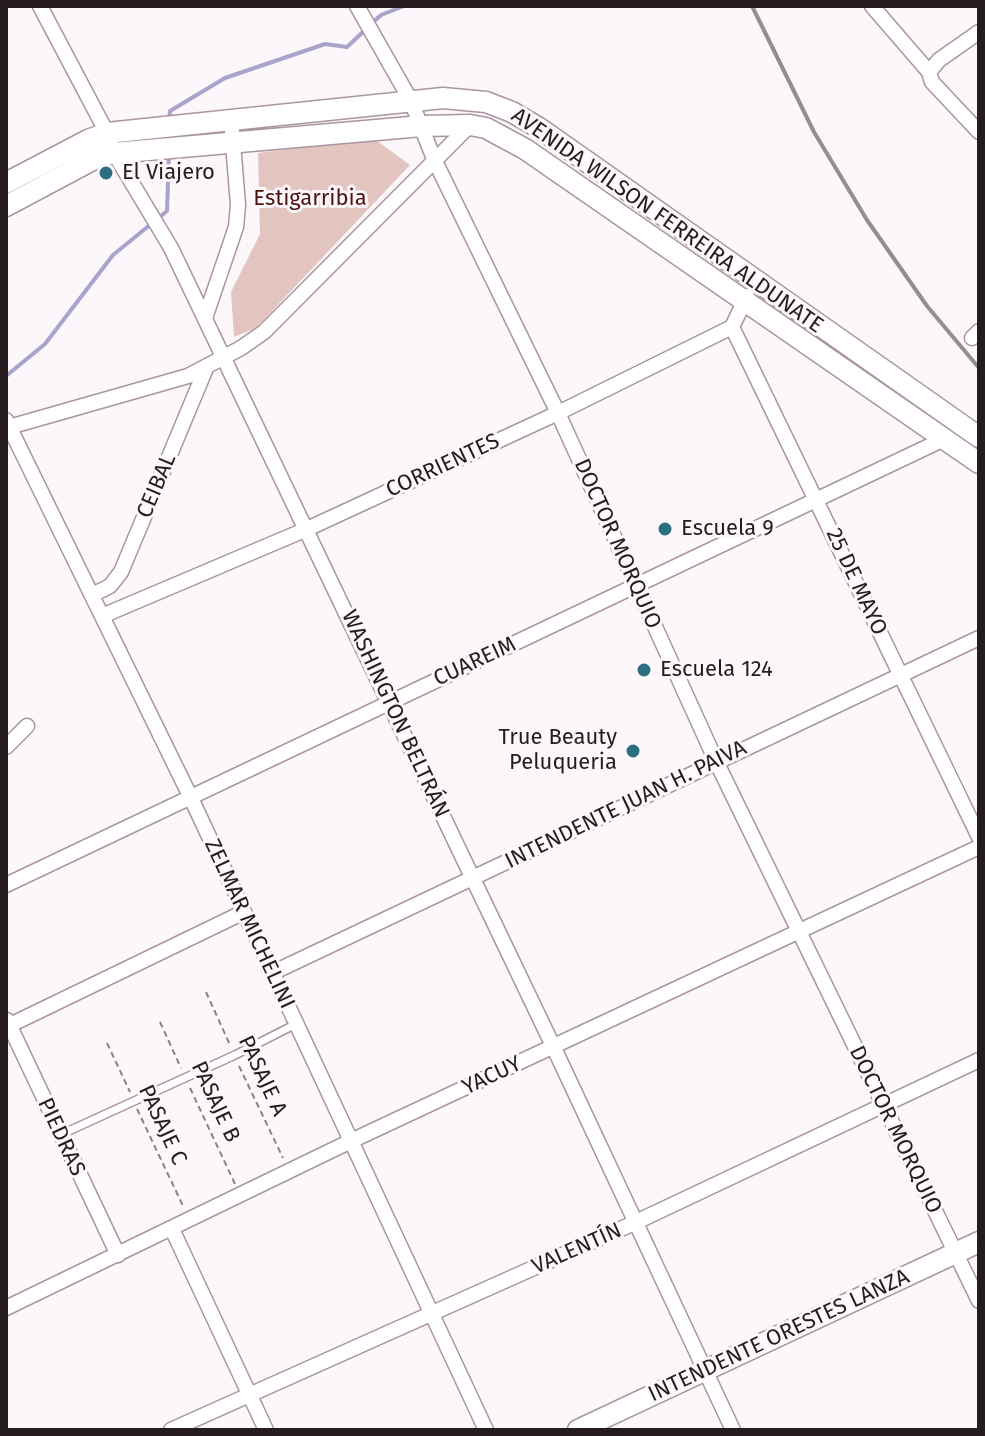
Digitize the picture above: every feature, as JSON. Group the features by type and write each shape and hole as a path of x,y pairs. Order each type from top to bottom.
{"street":[{"name":"WASHINGTON BELTRÁN","path":"40,6 111,143 171,248 733,1430"},
{"path":"872,6 929,72 932,82 979,132"},
{"name":"DOCTOR MORQUIO","path":"359,10 411,101 434,159 558,413 716,761 979,1301"},
{"path":"929,72 939,60 979,32"},
{"name":"AVENIDA WILSON FERREIRA ALDUNATE","path":"146,138 181,123 443,98 486,102 512,112 539,128 979,463"},
{"path":"205,318 236,227 238,205 231,118"},
{"path":"8,424 188,376 264,332 470,125"},
{"name":"AVENIDA WILSON FERREIRA ALDUNATE","path":"146,138 184,145 470,125 498,134 979,437"},
{"path":"6,183 88,140 111,143 146,138"},
{"path":"6,206 98,157 111,143"},
{"path":"732,327 750,291"},
{"name":"CORRIENTES","path":"102,616 307,529 558,413 732,327"},
{"name":"25 DE MAYO","path":"732,327 979,837"},
{"name":"CEIBAL","path":"92,595 110,586 121,572 207,366"},
{"name":"ZELMAR MICHELINI","path":"8,424 191,798 486,1430"},
{"name":"CUAREIM","path":"6,885 944,439"},
{"name":"INTENDENTE JUAN H. PAIVA","path":"272,973 979,638"},
{"path":"6,747 27,726"},
{"name":"YACUY","path":"6,1308 351,1141 979,847"},
{"path":"7,1024 244,912"},
{"name":"PIEDRAS","path":"7,1024 118,1255"},
{"name":"VALENTÍN","path":"171,1430 634,1223 979,1060"},
{"path":"172,1229 266,1430"},
{"name":"INTENDENTE ORESTES LANZA","path":"578,1430 979,1242"}],"lane":[{"path":"60,1135 296,1024"}],"path":[{"name":"PASAJE A","path":"206,992 290,1173"},
{"name":"PASAJE B","path":"160,1022 241,1196"},
{"name":"PASAJE C","path":"107,1043 189,1220"}],"green space":[{"name":"Estigarribia","path":"373,138 410,165 256,328 234,337 231,292 260,234 258,153"}],"waterway":[{"path":"371,24 381,15 404,6"},
{"path":"169,121 170,111 225,78 325,44 347,47 365,30"},
{"path":"6,376 45,344 113,255 167,211 169,154"}],"railway":[{"path":"752,6 814,132 867,220 927,306 979,368"}],"place":[{"name":"El Viajero","path":"106,173"},
{"name":"Escuela 9","path":"665,529"},
{"name":"Escuela 124","path":"644,670"},
{"name":"True Beauty Peluqueria","path":"633,751"}]}
